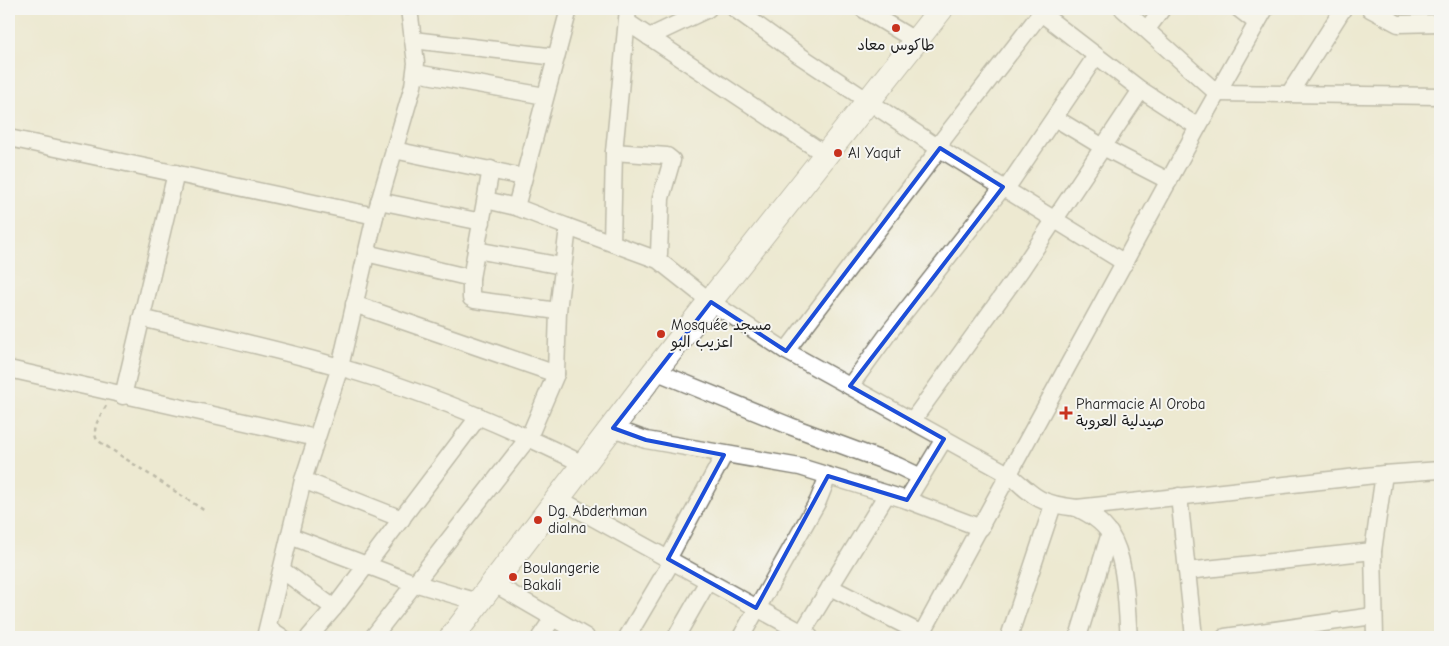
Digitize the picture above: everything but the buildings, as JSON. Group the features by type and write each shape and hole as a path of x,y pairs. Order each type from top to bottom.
{"main road":[{"path":"452,637 655,371 941,9"}],"street":[{"path":"516,207 569,9"},
{"path":"649,37 708,9"},
{"path":"735,9 868,102 938,148 1125,263"},
{"path":"863,9 916,41"},
{"path":"1123,9 1217,93 1440,96"},
{"path":"1147,29 1162,9"},
{"path":"830,587 926,633 980,528 1198,127 1261,16 1239,9"},
{"path":"1289,94 1342,9"},
{"path":"1370,9 1398,24 1440,23"},
{"path":"1398,24 1408,9"},
{"path":"282,637 266,632 303,480 340,367 377,208 416,73 409,10"},
{"path":"786,351 1042,11 1141,90 1198,127"},
{"path":"627,16 649,37 826,155"},
{"path":"612,242 614,152 627,16"},
{"path":"413,40 556,57"},
{"path":"850,386 896,323 1004,188 1055,118 1096,56"},
{"path":"416,73 545,96"},
{"path":"912,420 993,310 1141,90"},
{"path":"1055,118 1103,147 1169,181"},
{"path":"9,138 176,173 377,208 482,222"},
{"path":"394,150 524,177"},
{"path":"614,152 667,156 672,160 661,198 659,254"},
{"path":"491,169 471,278 471,298 558,310"},
{"path":"118,395 141,318 176,173"},
{"path":"486,200 516,207 658,260 710,302 786,351 1010,475 1036,499 1053,505 1076,508 1384,474 1440,470"},
{"path":"373,637 529,437 556,374 558,310 568,227"},
{"path":"476,250 562,266"},
{"path":"366,253 471,278"},
{"path":"354,304 556,374"},
{"path":"141,318 340,367 431,397 529,437 585,465"},
{"path":"9,369 316,438"},
{"path":"655,371 790,426 898,466 921,478"},
{"path":"309,637 334,608 478,416"},
{"path":"613,428 646,440 800,467 907,500 980,528"},
{"path":"907,500 944,438"},
{"path":"626,637 670,560 724,455"},
{"path":"1375,637 1373,616 1373,551 1384,474"},
{"path":"741,637 818,501 828,476"},
{"path":"303,480 402,518"},
{"path":"559,499 806,635 830,587 887,494"},
{"path":"1179,496 1194,637"},
{"path":"1009,637 1053,505"},
{"path":"1076,508 1096,518 1110,533 1119,557 1129,637"},
{"path":"1078,637 1110,533"},
{"path":"290,536 414,583 478,602"},
{"path":"1187,571 1373,551"},
{"path":"282,570 334,608"},
{"path":"676,637 708,581"},
{"path":"493,583 586,637"},
{"path":"1225,637 1311,631 1373,616"},
{"path":"540,637 552,618"}],"path":[{"path":"336,9 344,12 409,10"},
{"path":"118,395 95,426 94,435 97,440 205,511"}],"highlighted area":[{"path":"940,148 1003,187 850,386 944,439 907,500 828,476 756,608 668,559 724,455 646,440 613,428 711,302 786,351"}],"place":[{"name":"طاكوس معاد","path":"896,28"},
{"name":"Al Yaqut","path":"838,153"},
{"name":"Mosquée مسجد اعزيب البو","path":"661,334"},
{"name":"Pharmacie Al Oroba صيدلية العروبة","path":"1066,413"},
{"name":"Dg. Abderhman dialna","path":"538,520"},
{"name":"Boulangerie Bakali","path":"513,577"}]}
